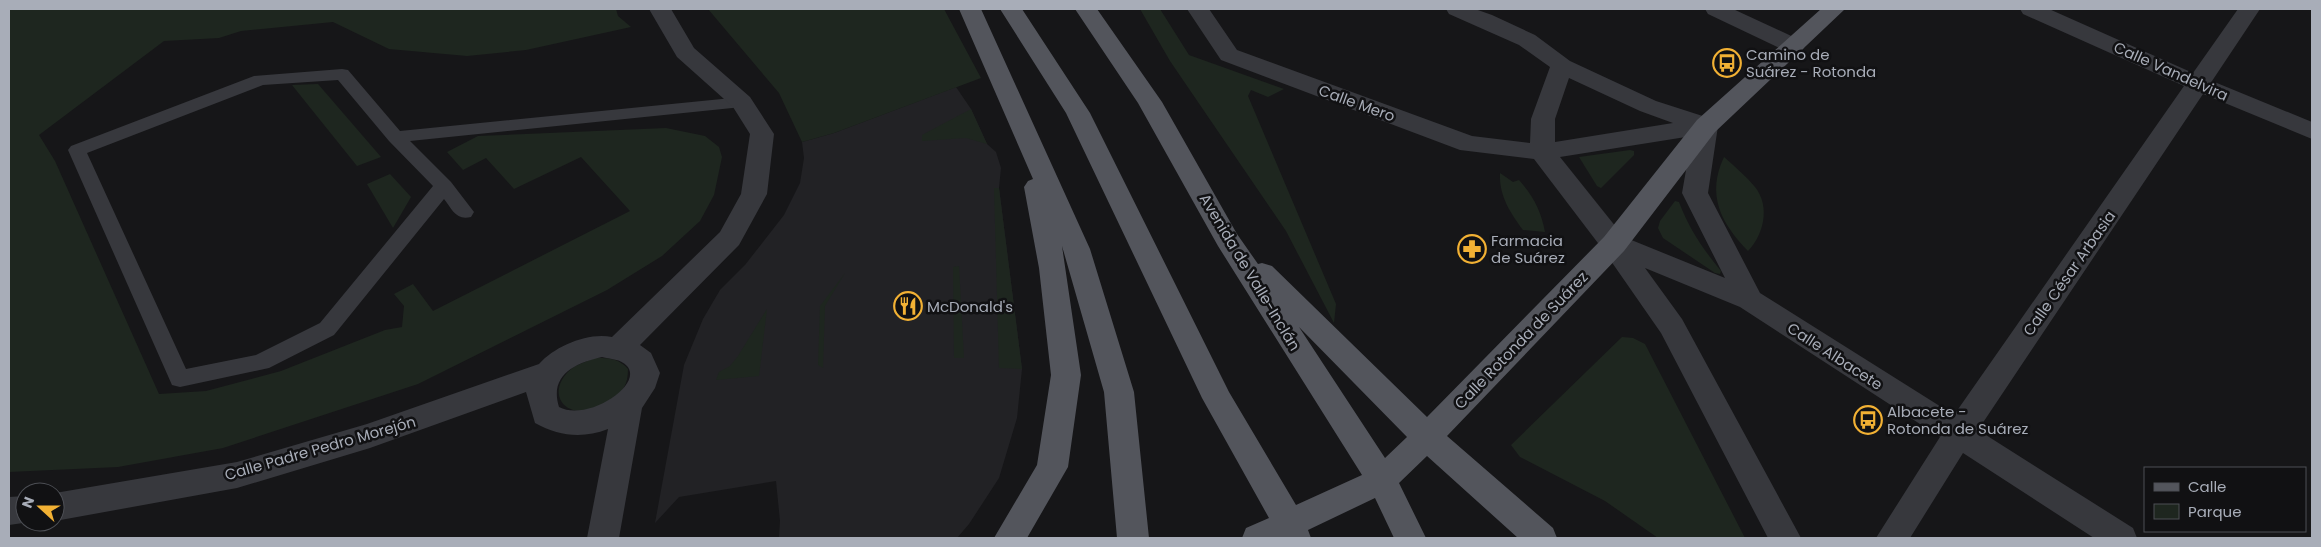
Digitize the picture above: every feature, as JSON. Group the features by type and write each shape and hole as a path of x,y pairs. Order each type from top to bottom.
{"main road":[{"path":"970,9 1077,249 1119,392 1133,538"},
{"path":"1011,9 1078,113 1217,398 1292,530"},
{"name":"Avenida de Valle-Inclán","path":"1086,9 1150,102 1227,238 1382,480 1410,538"},
{"name":"Calle Rotonda de Suárez","path":"1258,538 1292,530 1382,480 1427,437 1614,244 1706,126 1834,9"},
{"path":"1010,538 1052,467 1066,375 1054,268 1026,134"},
{"path":"1227,238 1427,437 1542,538"}],"street":[{"path":"620,347 730,238 754,194 762,134 742,102 685,52 660,9"},
{"name":"Calle Mero","path":"1198,9 1229,55 1469,144 1542,152"},
{"path":"1457,9 1531,43 1554,57 1562,66 1648,106 1706,126"},
{"path":"1716,9 1794,46"},
{"name":"Calle Vandelvira","path":"2031,9 2199,84 2312,131"},
{"name":"Calle César Arbasia","path":"1892,538 1959,433 2249,9"},
{"path":"1562,66 1543,119 1542,152 1614,244 1672,327 1785,538"},
{"path":"1542,152 1706,126"},
{"path":"1706,126 1695,193 1750,300"},
{"name":"Calle Albacete","path":"1614,244 1750,300 2121,538"},
{"path":"602,346 620,347 637,356 645,370 642,389 627,406 599,422 569,424 546,414 540,394 550,372 564,360 582,350 602,346"},
{"name":"Calle Padre Pedro Morejón","path":"65,505 238,475 370,436 550,372"},
{"path":"603,538 627,406"}],"lane":[{"path":"444,186 327,328 261,362 180,379 77,150 260,80 342,74 395,137 444,186 464,212"},
{"path":"395,137 742,102"}],"shaded area":[{"path":"956,87 971,109 987,144 996,152 1001,168 999,188 1022,369 1017,418 999,478 969,524 957,538 779,538 780,521 776,481 679,497 655,523 684,365 703,319 720,290 745,265 784,215 800,183 804,158 802,142 834,133"}],"green space":[{"path":"9,9 616,9 618,16 631,27 526,50 467,56 389,49 333,22 241,31 219,38 164,41 39,135 55,161 159,394 206,391 281,371 385,330 402,327 404,306 394,294 413,284 433,311 630,211 581,157 514,189 486,158 463,170 447,152 478,136 666,128 705,136 719,147 722,157 714,195 700,221 662,256 607,290 418,384 223,448 118,467 9,472"},
{"path":"708,9 944,9 981,78 834,133 802,142 779,93"},
{"path":"1140,9 1160,9 1189,55 1284,89 1268,97 1251,90 1248,96 1336,304 1334,323 1286,231 1170,61"},
{"path":"318,84 381,157 357,166 292,85"},
{"path":"971,109 987,144 966,138 922,141 922,135"},
{"path":"1634,151 1634,155 1601,188 1597,186 1579,157"},
{"path":"1724,157 1755,187 1763,203 1764,212 1761,229 1748,251 1730,230 1719,208 1716,184"},
{"path":"1500,173 1513,182 1519,180 1524,186 1539,210 1545,232 1523,230 1503,196"},
{"path":"390,174 411,197 393,228 367,184"},
{"path":"994,188 999,188 1022,369 999,368"},
{"path":"1675,201 1679,202 1692,230 1702,247 1721,271 1720,274 1715,273 1663,238 1658,228 1660,221"},
{"path":"959,266 964,358 954,358 953,267"},
{"path":"845,273 825,306 823,368 818,365 820,306"},
{"path":"767,309 759,376 716,380 719,372 730,366 738,356"},
{"path":"1622,337 1633,338 1645,344 1745,538 1658,538 1605,501 1520,457 1511,445"},
{"path":"595,358 613,359 628,369 624,388 615,397 594,408 583,411 567,407 562,403 559,396 561,381 573,368"}],"place":[{"name":"Camino de Suárez - Rotonda","path":"1727,63"},
{"name":"Farmacia de Suárez","path":"1472,249"},
{"name":"McDonald's","path":"908,306"},
{"name":"Albacete - Rotonda de Suárez","path":"1868,420"}]}
